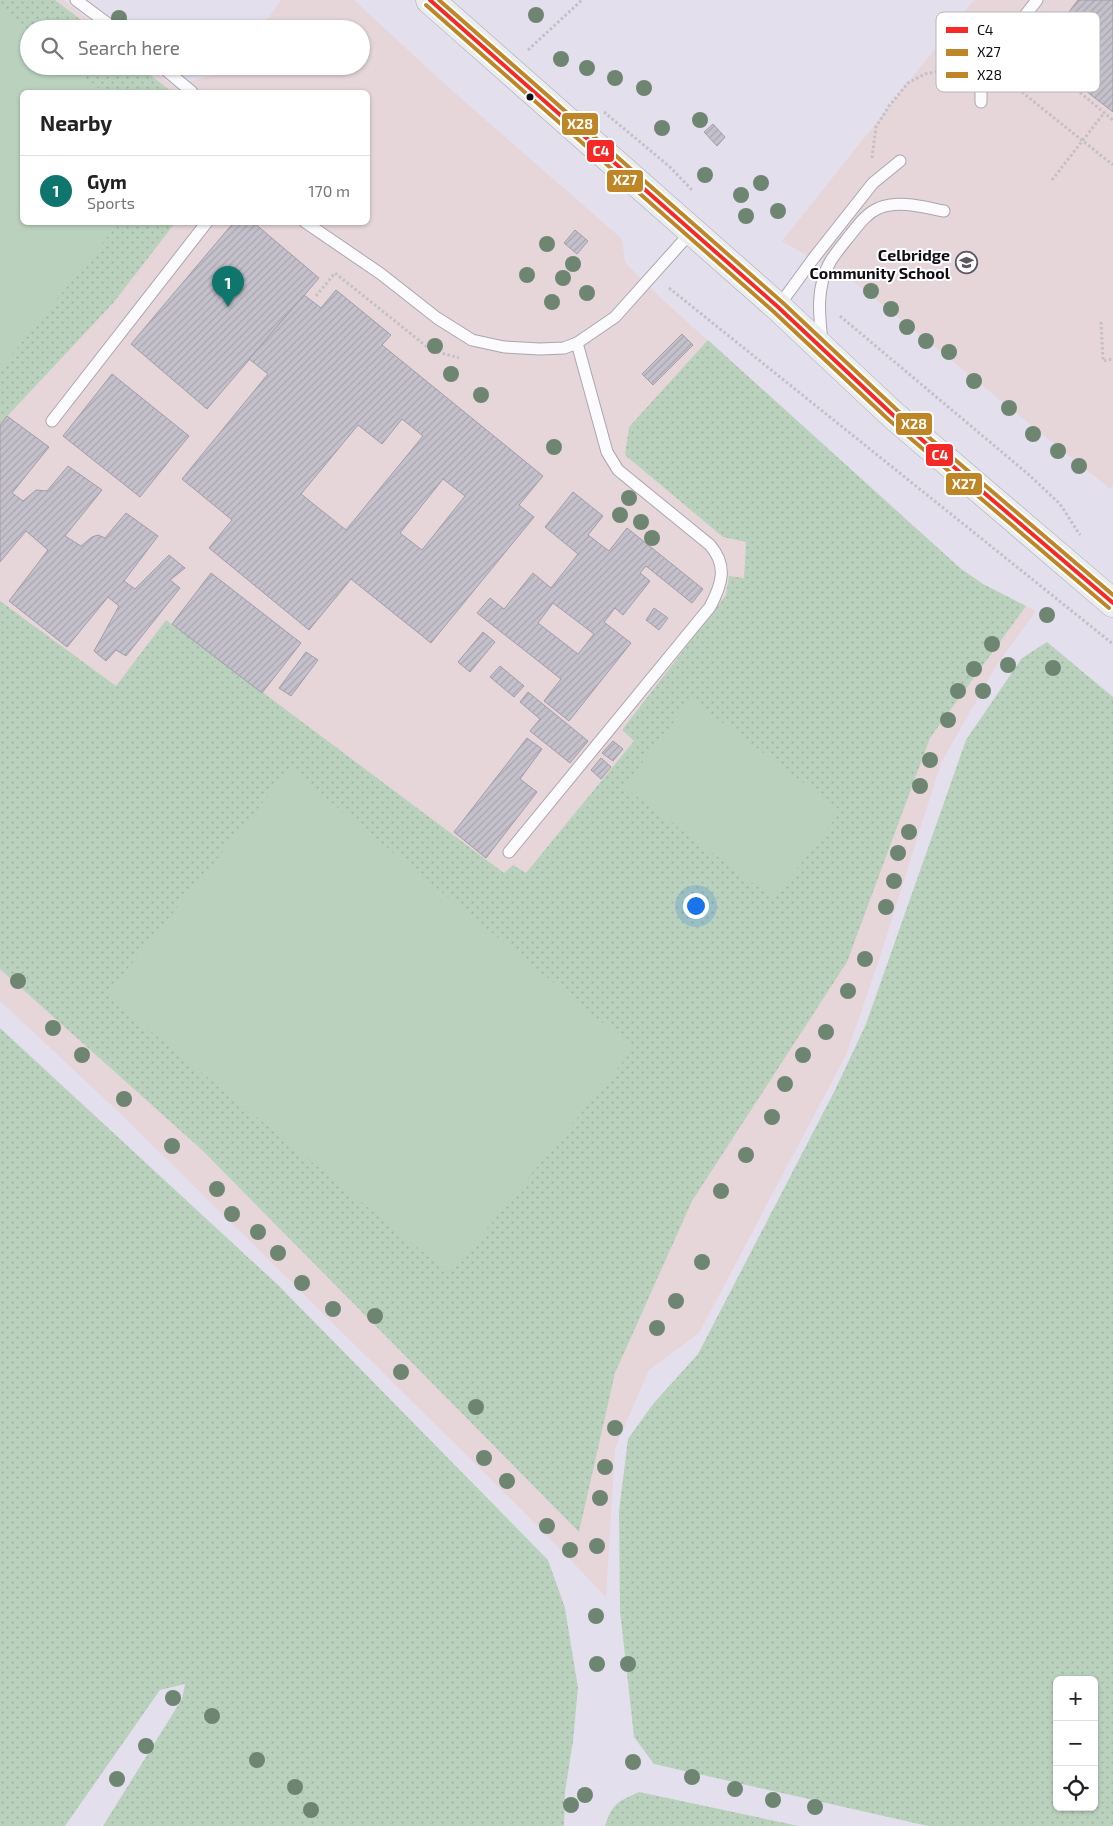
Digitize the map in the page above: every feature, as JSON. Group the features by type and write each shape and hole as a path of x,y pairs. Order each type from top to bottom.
{"main road":[{"path":"430,0 778,307 893,415 1113,604"}],"lane":[{"path":"76,0 103,20"},
{"path":"1028,12 1037,0"},
{"path":"172,75 190,90"},
{"path":"981,92 981,102"},
{"path":"778,307 868,190 887,170 900,161"},
{"path":"823,349 819,315 820,290 823,278 830,262 866,216 878,208 892,205 912,204 944,211"},
{"path":"52,420 204,225"},
{"path":"309,225 381,274 437,318 472,340 504,347 540,349 564,348 577,343 615,316 692,231"},
{"path":"509,852 710,606 720,585 721,562 710,545 618,470 607,452 577,343"}],"path":[{"path":"508,70 582,0"},
{"path":"869,166 872,159 876,127 889,106 908,83 925,74 936,71"},
{"path":"1023,92 1113,165"},
{"path":"1079,92 1113,120"},
{"path":"1052,180 1104,113"},
{"path":"652,274 1113,644"},
{"path":"1101,322 1103,361 1113,359"}],"shaded area":[{"path":"0,0 64,0 89,20 20,20 20,75 159,75 173,86 213,75 370,75 370,20 267,20 281,0 354,0 449,88 622,239 625,263 663,300 960,568 983,584 1036,611 998,663 941,763 878,963 846,1055 699,1333 649,1370 615,1448 606,1597 522,1510 123,1116 0,1001"},
{"name":"Celbridge Community School","path":"974,0 1113,0 1113,485 1110,489 858,285 782,241 936,48 936,92 1100,92 1100,12 964,12"}],"green space":[{"path":"0,0 55,0 81,20 20,20 20,75 150,75 169,90 20,90 20,225 173,225 114,302 0,424"},
{"path":"0,9 20,25 20,75 82,75 101,90 20,90 20,225 117,225 0,369"},
{"path":"708,340 960,568 983,584 1026,606 930,738 847,962 692,1201 615,1373 579,1532 202,1150 0,969 0,601 116,686 166,620 504,873 513,865 526,873 634,741 622,730 726,595 729,576 744,578 746,542 723,537 625,455 629,427"},
{"path":"1047,642 1113,697 1113,1826 928,1826 654,1764 634,1737 620,1611 619,1511 628,1439 653,1404 698,1354 835,1090 866,1024 966,740 1022,658"},
{"path":"691,699 841,811 774,899 624,787"},
{"path":"290,769 634,1048 450,1274 106,995"},
{"path":"0,1028 278,1285 548,1560 565,1608 578,1688 573,1741 565,1792 564,1826 103,1826 182,1699 185,1684 160,1690 65,1826 0,1826"},
{"path":"639,1792 799,1826 605,1826 617,1804"}],"building":[{"path":"1078,0 1113,0 1113,112 1087,92 1100,92 1100,12 1069,12"},
{"path":"713,124 725,137 717,146 704,132"},
{"path":"231,225 257,225 319,278 207,409 131,344"},
{"path":"575,230 588,241 577,254 564,243"},
{"path":"336,290 391,335 382,345 543,476 519,505 534,517 431,643 351,579 309,630 209,548 232,520 182,479 268,374 249,359 304,295 321,308","holes":["402,419 423,436 346,530 301,494 358,425 382,444","443,479 465,496 422,550 400,533"]},
{"path":"682,334 693,345 653,385 642,374"},
{"path":"112,374 189,436 140,497 63,436"},
{"path":"7,416 49,447 12,493 23,501 36,490 47,491 68,466 102,490 65,536 81,546 92,537 98,535 105,538 126,513 158,536 124,581 135,589 169,555 185,568 170,580 180,588 126,656 116,650 106,661 94,651 119,606 108,597 67,647 9,601 48,550 26,531 0,562 0,425"},
{"path":"573,492 603,516 588,535 609,551 627,528 703,589 692,603 646,566 640,573 650,581 623,615 615,608 604,622 631,643 569,721 544,701 561,679 477,613 490,598 504,609 533,573 551,588 578,554 545,527","holes":["553,603 594,634 578,654 538,623"]},
{"path":"211,573 301,643 262,693 172,624"},
{"path":"654,608 668,618 659,630 646,620"},
{"path":"483,632 495,642 470,672 458,662"},
{"path":"306,652 318,660 291,696 279,688"},
{"path":"500,666 524,686 514,697 490,677"},
{"path":"528,692 588,741 570,763 530,731 540,719 520,702"},
{"path":"527,738 542,749 520,779 537,792 486,858 454,832"},
{"path":"613,741 623,749 613,761 602,753"},
{"path":"601,758 611,767 601,779 591,770"}],"transit line":[{"name":"C4","path":"430,0 778,307 893,415 1113,603"},
{"name":"X28","path":"439,0 782,302 897,410 1113,595"},
{"name":"X27","path":"426,5 774,312 889,420 1109,608"}],"place":[{"name":"Celbridge Community School","path":"966,263"},
{"name":"Gym","path":"228,307"}]}
